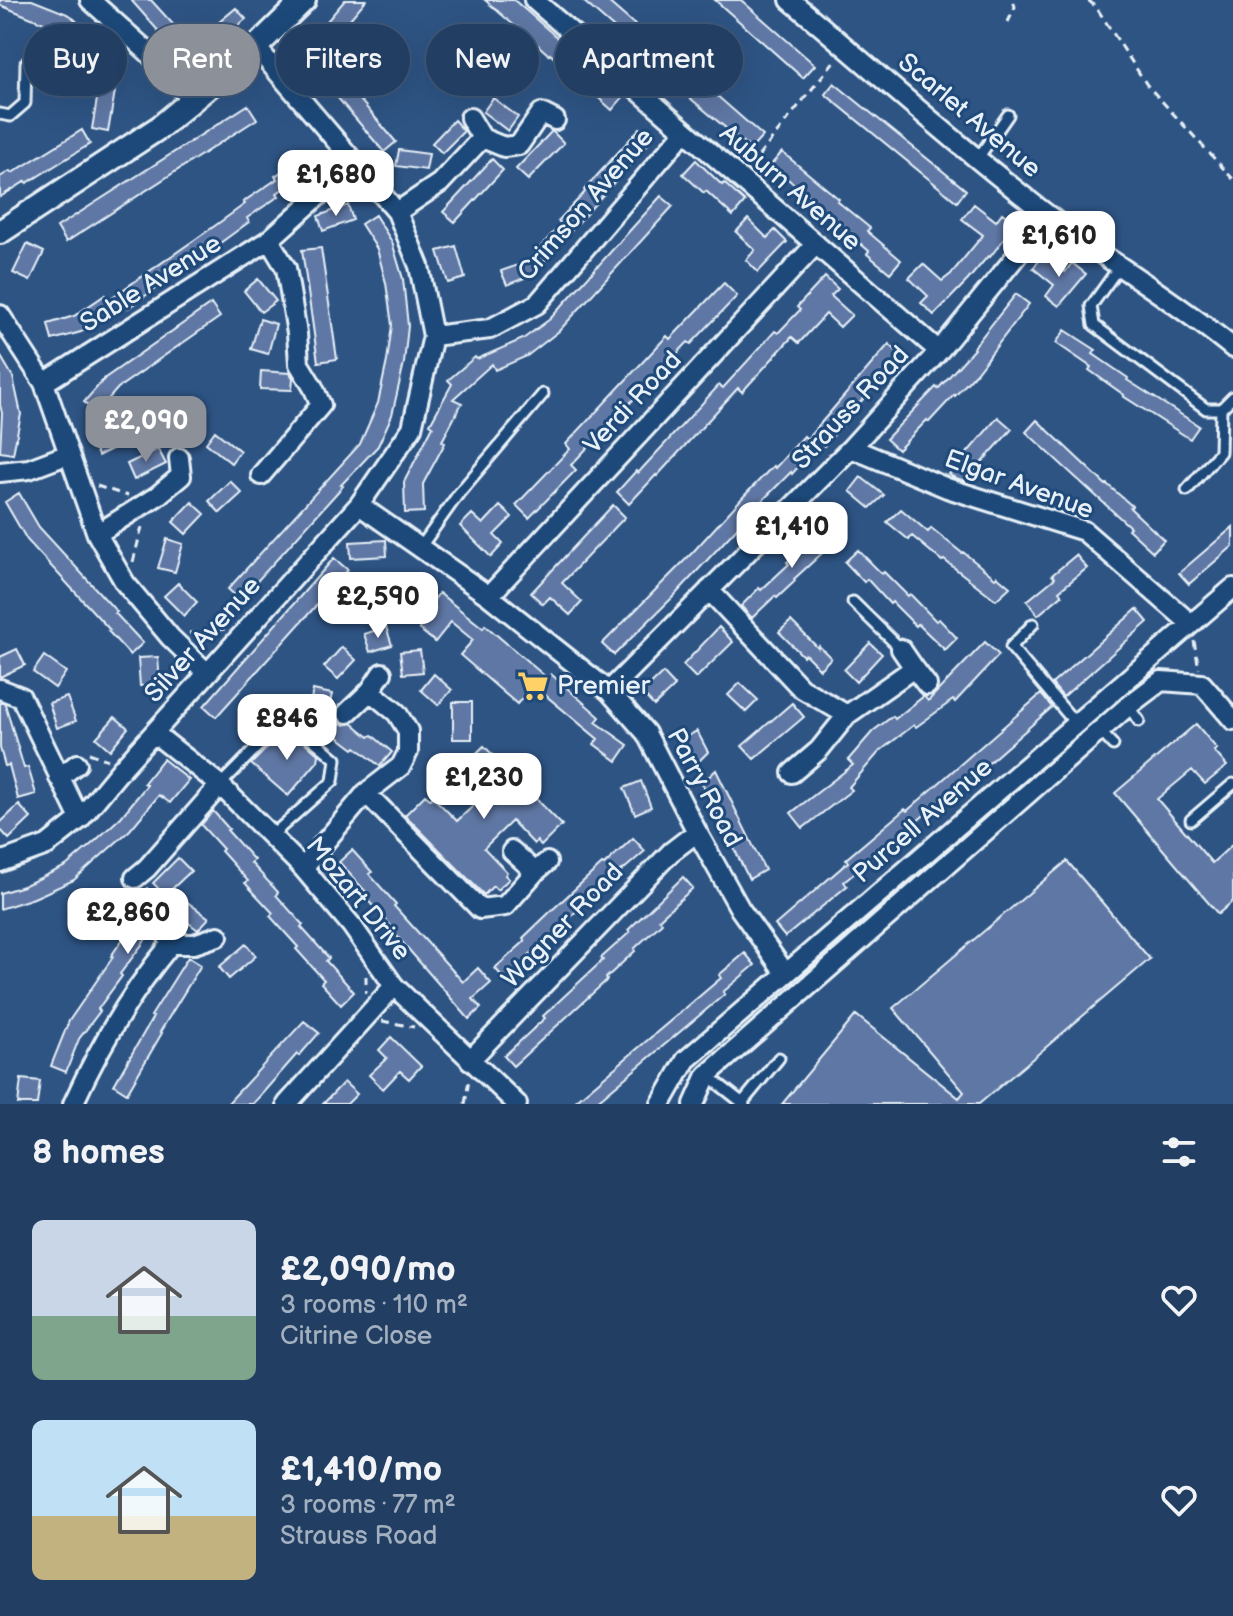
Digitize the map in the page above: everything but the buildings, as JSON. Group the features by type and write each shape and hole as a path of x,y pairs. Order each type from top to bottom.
{"street":[{"path":"90,0 148,52 193,100"},
{"path":"260,43 304,0"},
{"name":"Auburn Avenue","path":"534,0 939,351"},
{"name":"Scarlet Avenue","path":"790,0 1049,216 1203,323 1233,348"},
{"name":"Silver Avenue","path":"0,862 47,845 80,819 359,505 412,428 433,336 419,266 397,212 260,52"},
{"path":"0,232 160,127 198,96"},
{"path":"470,118 482,138 504,147 519,145 541,113 555,120"},
{"name":"Crimson Avenue","path":"433,336 490,329 537,304 685,131"},
{"path":"397,212 440,183 482,138"},
{"name":"Sable Avenue","path":"44,383 269,240 356,162"},
{"name":"Strauss Road","path":"609,691 851,448 939,351 1049,216"},
{"path":"261,475 321,405 313,387 290,366 297,333 286,268 269,240"},
{"name":"Verdi Road","path":"489,596 816,244"},
{"path":"0,315 44,383 97,534 119,574 170,637 207,673"},
{"name":"Elgar Avenue","path":"851,448 947,488 1084,531 1191,624"},
{"path":"0,472 29,469 69,454"},
{"path":"97,534 145,503 180,467 201,480"},
{"name":"Parry Road","path":"359,505 489,596 609,691 646,733 740,909 786,974"},
{"name":"Purcell Avenue","path":"661,1104 686,1060 1233,588"},
{"path":"709,590 801,688 841,722"},
{"path":"901,649 927,685"},
{"path":"792,773 819,750 841,722 914,668"},
{"path":"347,713 370,691 382,673"},
{"path":"694,1104 707,1075 1106,738 1134,713 1161,681 1202,684 1233,720"},
{"path":"0,689 25,690 59,778 80,819"},
{"path":"303,868 366,793 401,766 408,752 408,731 397,713 370,691"},
{"name":"Mozart Drive","path":"154,733 220,785 303,868 352,926 394,986 474,1064 506,1100"},
{"path":"59,778 77,764"},
{"path":"146,874 220,785"},
{"path":"366,793 480,909 505,906 541,867 512,851"},
{"name":"Wagner Road","path":"474,1064 671,852 697,832"},
{"path":"73,1104 97,1055 168,936 194,944 218,936"},
{"path":"287,1104 394,986"}],"lane":[{"path":"0,114 10,116 25,103 25,96"},
{"path":"978,158 1008,115"},
{"path":"1119,267 1091,306 1094,325 1206,409 1221,409"},
{"path":"420,548 459,493 543,394"},
{"path":"1187,490 1220,452 1221,409 1233,397"},
{"path":"853,602 901,649"},
{"path":"1033,624 1011,647 1076,724"},
{"path":"220,785 280,724 298,727 336,759 333,781 271,836"},
{"path":"1191,820 1233,784"},
{"path":"707,1075 743,1103 779,1058"}],"path":[{"path":"1008,22 1015,7 1013,0"},
{"path":"1088,0 1096,7 1147,85 1233,179"},
{"path":"740,179 846,47"},
{"path":"81,488 92,484 145,503 146,511 131,568 119,574"},
{"path":"1191,624 1202,684"},
{"path":"170,637 233,628 241,635"},
{"path":"146,874 169,907 168,936"},
{"path":"465,1104 474,1064"}],"place":[{"name":"Premier","path":"533,686"}]}
